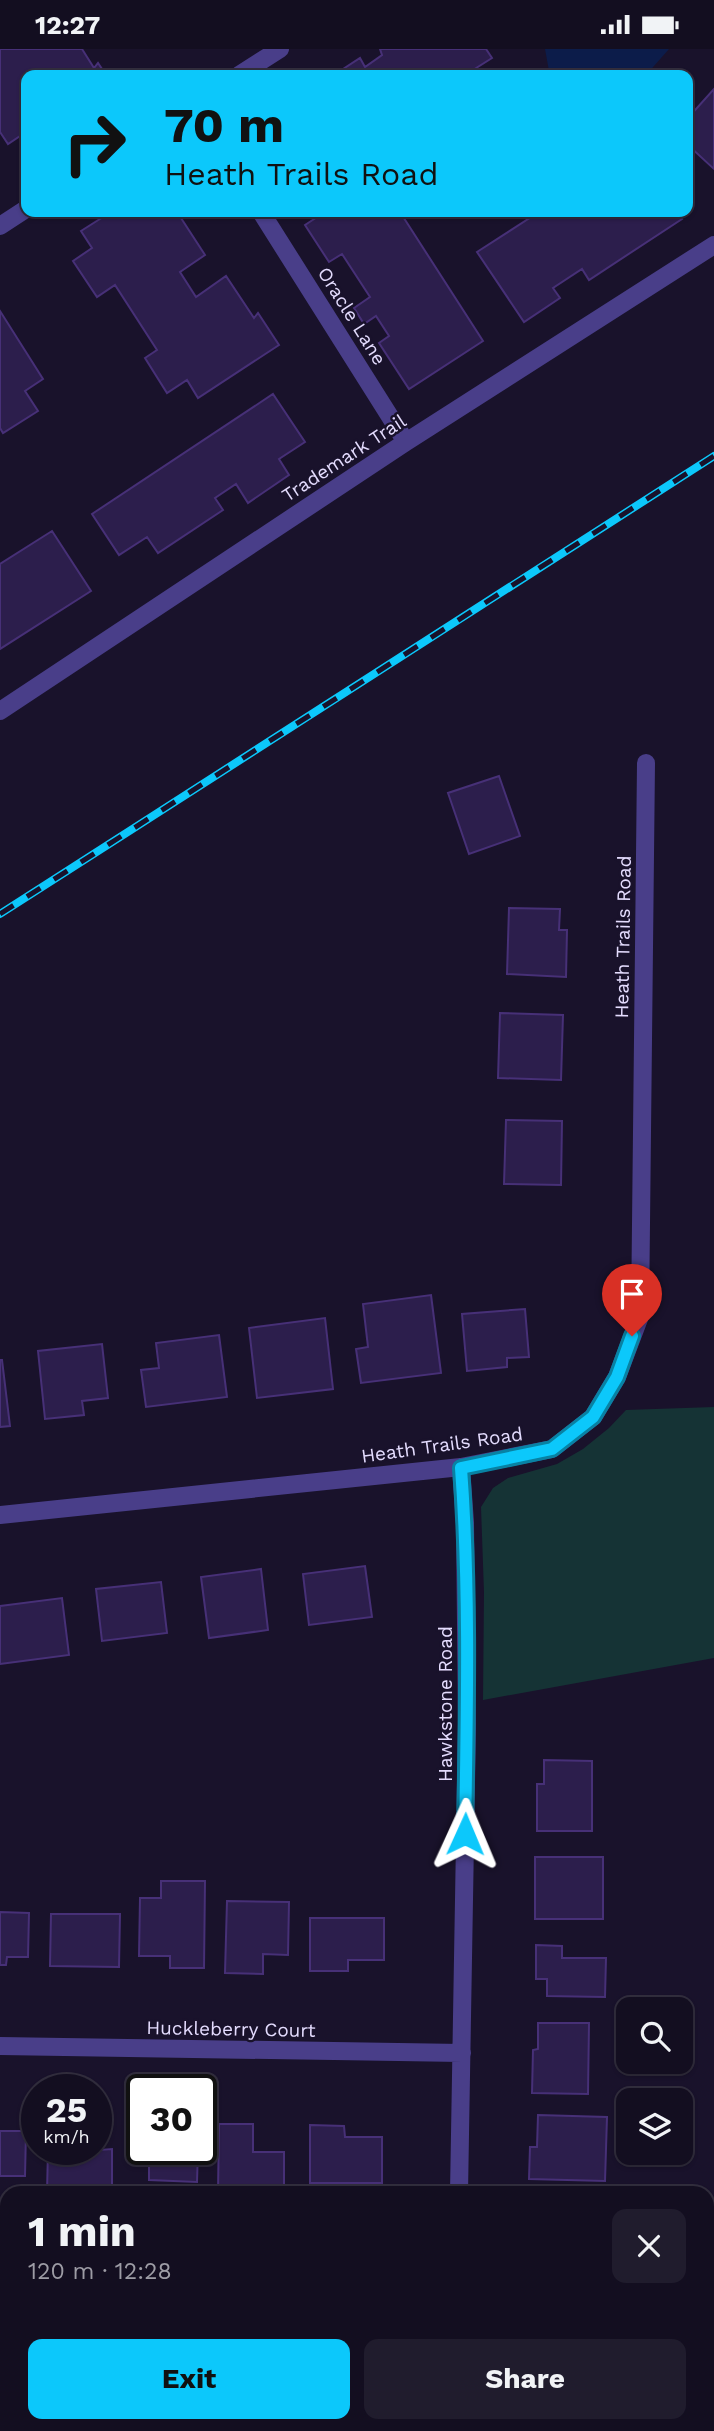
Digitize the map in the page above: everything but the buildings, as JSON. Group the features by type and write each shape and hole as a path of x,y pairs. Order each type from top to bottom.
{"street":[{"path":"247,70 280,49"},
{"path":"0,226 21,212"},
{"name":"Oracle Lane","path":"264,217 406,442"},
{"name":"Trademark Trail","path":"0,711 406,442 714,245"},
{"name":"Heath Trails Road","path":"0,1515 461,1468 552,1449 593,1417 617,1377 640,1316 646,763"},
{"name":"Hawkstone Road","path":"459,2186 467,1724 465,1523 461,1468"},
{"name":"Huckleberry Court","path":"0,2046 462,2053"}],"green space":[{"path":"714,1407 714,1658 483,1700 484,1592 481,1507 493,1488 508,1478 557,1464 583,1449 626,1410"}],"water":[{"path":"545,49 669,49 650,70 549,70"}],"railway":[{"path":"0,914 714,456"}],"route":[{"path":"465,1834 465,1523 461,1468 552,1449 593,1417 617,1377 632,1336"}]}
